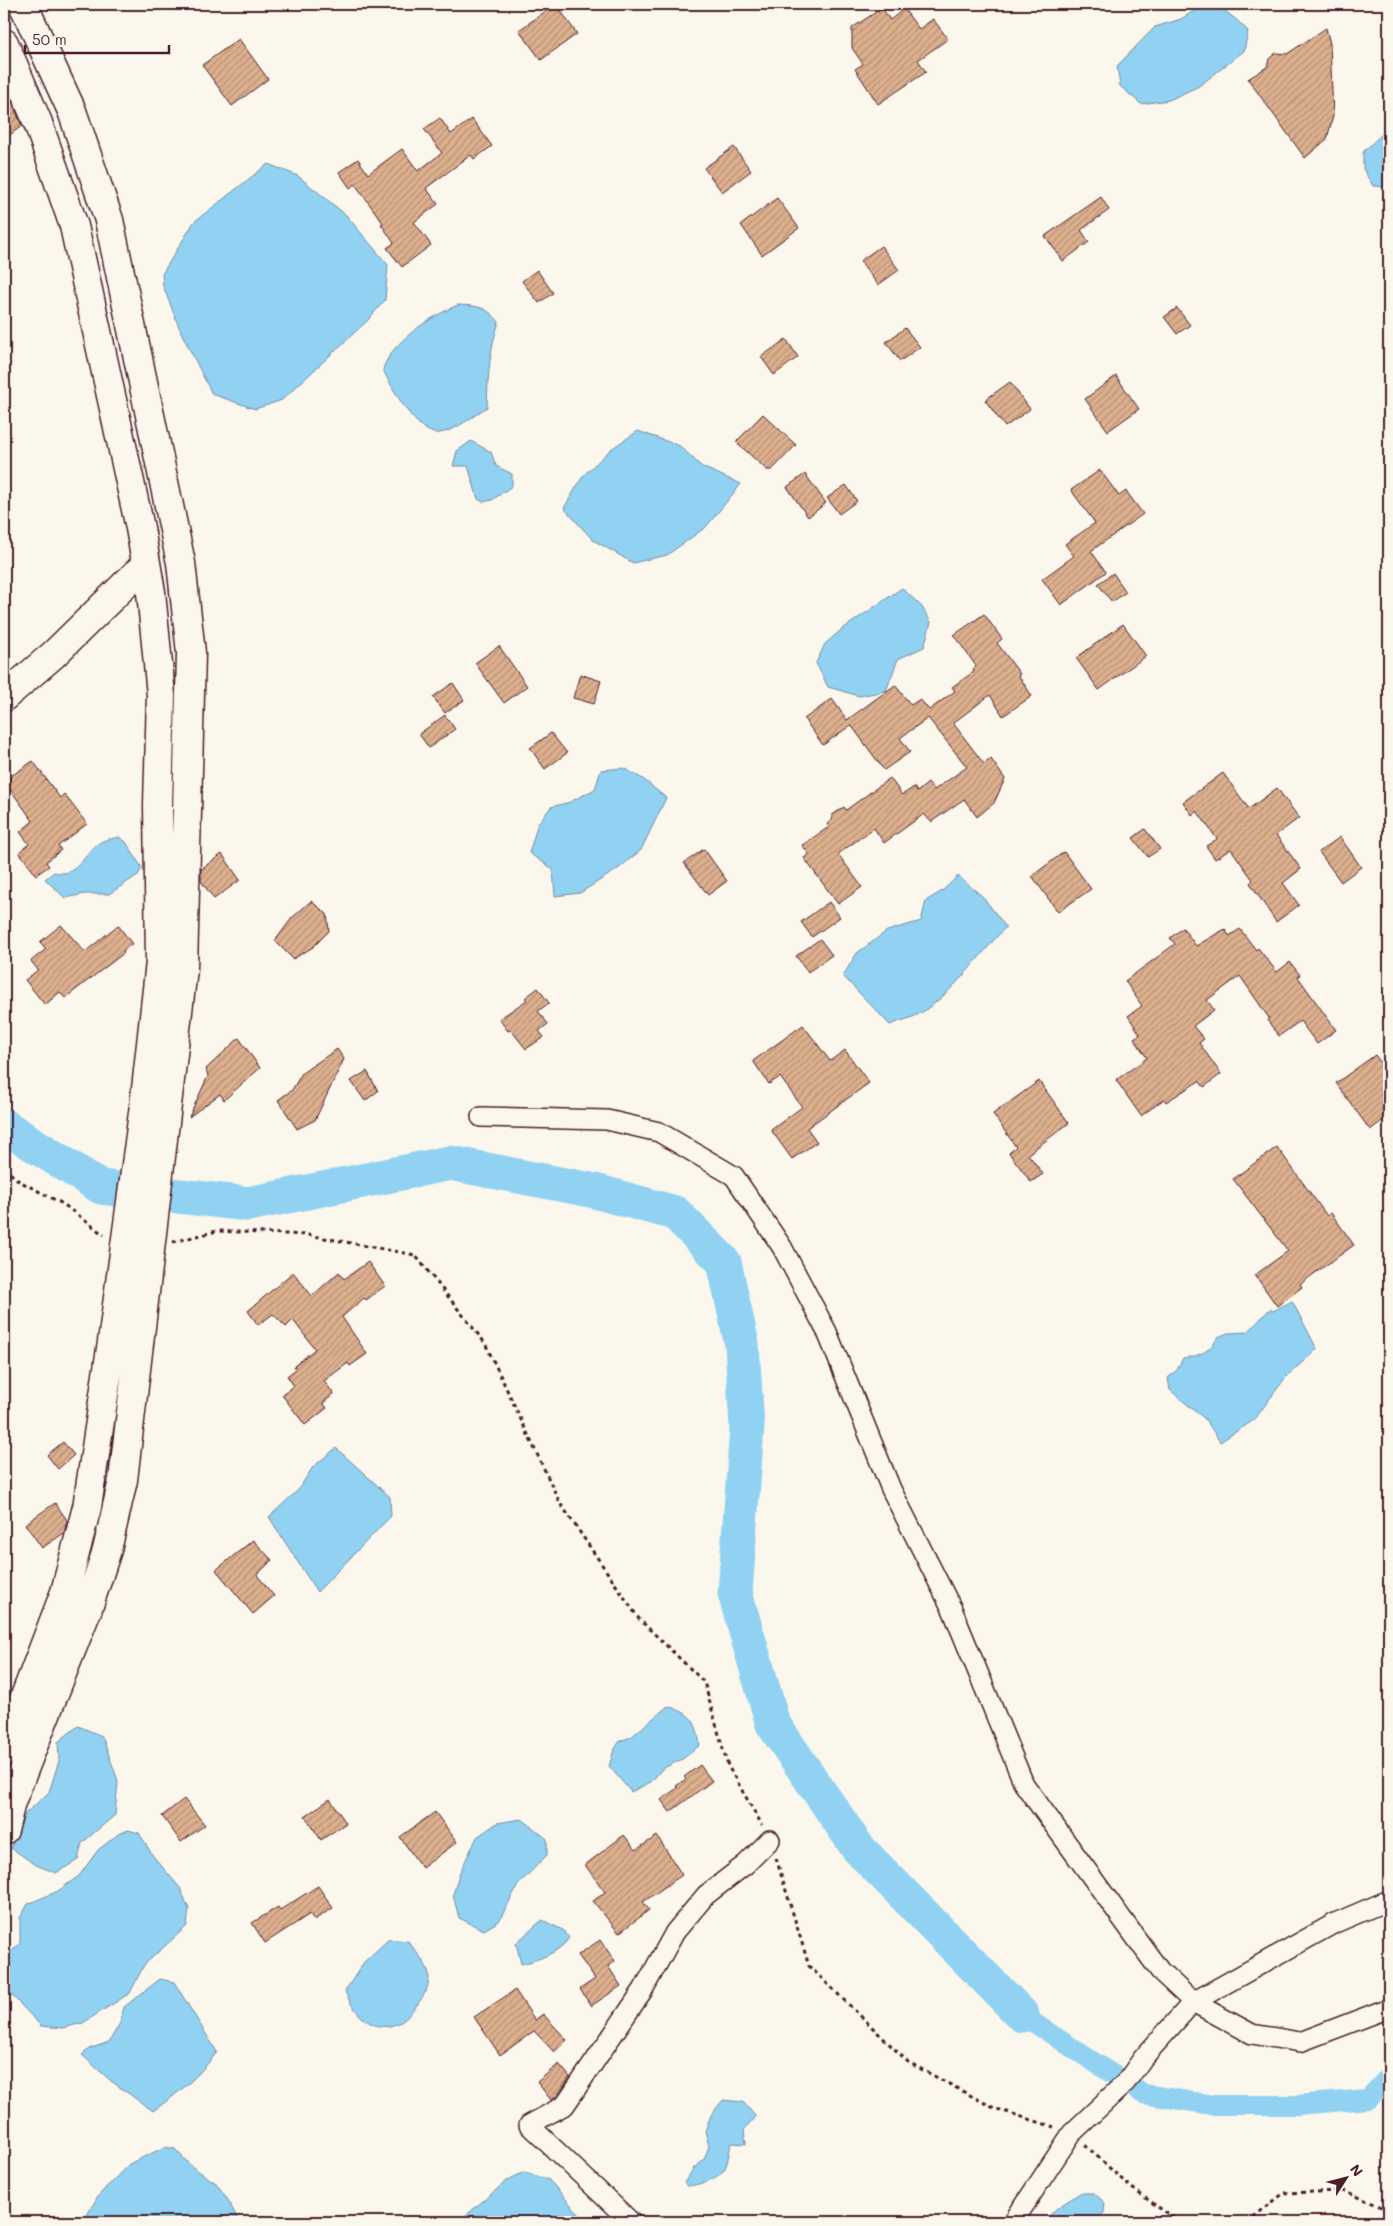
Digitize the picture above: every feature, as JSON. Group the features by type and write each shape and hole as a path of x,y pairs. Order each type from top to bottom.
{"main road":[{"path":"4,1830 11,1802 88,1608 107,1550 123,1480 137,1239 155,1099 183,969 191,653 181,563 110,220 72,111 23,4"},
{"path":"4,43 38,123 74,226 151,592 161,695 158,805 160,962 155,1099"},
{"path":"4,697 53,654 146,564"},
{"path":"4,1751 65,1592 87,1507 112,1342 137,1239"}],"street":[{"path":"481,1117 607,1120 660,1132 734,1176 782,1247 827,1332 891,1489 952,1610 1024,1784 1160,1971 1193,2002 1252,2034 1300,2042 1389,2008"},
{"path":"631,2222 529,2125 565,2105 643,1990 675,1932 706,1895 746,1864 770,1840"},
{"path":"1013,2222 1072,2133 1126,2082 1143,2058 1193,2002 1335,1923 1389,1900"}],"path":[{"path":"4,1168 20,1181 63,1204 104,1235 137,1239 217,1232 308,1235 416,1255 486,1343 560,1502 639,1619 704,1682 728,1766 770,1840 809,1966 908,2062 994,2108 1072,2133 1129,2186 1179,2222"},
{"path":"1247,2222 1284,2193 1343,2191 1389,2210"}],"water":[{"path":"1205,4 1223,10 1248,31 1244,51 1199,86 1169,100 1141,104 1120,86 1117,66 1155,27 1181,19"},
{"path":"1389,120 1389,187 1373,186 1363,169 1363,152 1381,135"},
{"path":"268,164 298,176 346,215 388,265 385,300 367,321 282,400 255,409 212,394 181,332 163,286 162,274 194,222"},
{"path":"458,305 486,310 499,322 491,353 487,407 453,429 440,433 431,432 414,419 406,409 383,370 394,350 413,331"},
{"path":"638,431 680,446 702,467 741,484 706,527 667,555 633,563 593,540 564,508 583,476 611,449"},
{"path":"471,441 491,452 496,466 512,474 512,486 492,500 483,502 478,499 468,466 453,466 457,451"},
{"path":"902,588 922,607 931,622 924,647 898,659 886,691 859,696 828,687 816,663 825,644 841,630"},
{"path":"624,768 643,779 666,798 641,850 618,869 580,893 555,896 553,869 529,853 538,823 551,807 570,802 595,789 601,770"},
{"path":"119,837 126,842 142,868 138,875 109,894 85,894 65,898 45,879 54,872 62,873 74,869 99,843"},
{"path":"958,876 983,897 1006,927 943,996 919,1014 890,1025 843,976 857,953 887,931 921,921 926,901 942,891"},
{"path":"1292,1301 1317,1349 1286,1377 1254,1420 1220,1442 1206,1420 1170,1390 1168,1378 1177,1370 1183,1358 1208,1350 1218,1337 1228,1333 1248,1332 1270,1309 1273,1311"},
{"path":"336,1448 390,1497 391,1516 317,1592 269,1517 298,1490 313,1467"},
{"path":"668,1706 683,1712 692,1720 697,1730 700,1745 684,1758 662,1769 651,1782 631,1792 609,1766 614,1750 620,1741 631,1737"},
{"path":"78,1726 102,1736 118,1781 115,1815 82,1843 78,1860 56,1873 36,1865 11,1848 25,1814 49,1792 59,1761 58,1742"},
{"path":"522,1819 547,1839 547,1855 518,1885 499,1921 484,1930 459,1918 453,1895 459,1874 477,1837 497,1823"},
{"path":"128,1830 139,1833 153,1856 180,1888 189,1909 187,1926 144,1965 130,1993 83,2023 62,2028 41,2026 4,1987 6,1957 20,1943 20,1918 28,1904 58,1891 79,1876 98,1850 117,1835"},
{"path":"542,1920 563,1930 569,1938 554,1952 521,1964 516,1943"},
{"path":"389,1939 408,1941 427,1968 429,1981 421,1999 405,2019 391,2026 374,2025 354,2008 345,1991 364,1962"},
{"path":"160,1979 174,1982 217,2052 188,2084 153,2111 111,2081 82,2055 89,2049 109,2042 120,2023 124,2007"},
{"path":"723,2100 743,2102 756,2117 744,2130 746,2144 732,2143 725,2168 716,2177 705,2182 687,2186 684,2183 694,2168 704,2160 709,2146 705,2131 711,2115"},
{"path":"165,2147 175,2149 191,2166 216,2183 228,2200 239,2222 83,2222 98,2196 129,2164"},
{"path":"524,2172 549,2180 586,2222 458,2222 508,2180"},
{"path":"1080,2193 1094,2193 1105,2203 1104,2213 1091,2222 1043,2222 1057,2208"}],"building":[{"path":"556,4 577,34 541,60 519,30"},
{"path":"882,8 890,20 904,9 919,29 933,19 948,39 918,60 926,72 878,104 855,69 863,64 852,48 852,28"},
{"path":"1326,28 1330,44 1333,116 1327,139 1305,158 1248,79 1267,67 1269,59 1276,53 1287,54"},
{"path":"239,39 268,79 232,106 202,65"},
{"path":"10,97 22,126 4,139 4,101"},
{"path":"440,118 451,134 472,119 492,146 474,159 471,155 426,188 438,204 414,222 431,245 402,267 387,248 394,243 381,224 383,223 355,184 350,188 339,172 358,159 368,174 402,149 418,171 442,153 424,129"},
{"path":"734,147 751,171 722,192 704,168"},
{"path":"1101,197 1109,210 1081,230 1089,242 1063,261 1045,236"},
{"path":"777,198 799,228 762,255 741,225"},
{"path":"881,246 899,270 878,285 860,261"},
{"path":"537,270 553,293 539,303 522,281"},
{"path":"1177,308 1190,325 1177,334 1164,317"},
{"path":"905,328 920,347 900,361 886,342"},
{"path":"786,339 798,357 774,375 761,357"},
{"path":"1116,376 1139,409 1108,431 1085,399"},
{"path":"1010,382 1030,409 1005,427 985,400"},
{"path":"763,414 796,445 772,470 767,470 736,442"},
{"path":"1100,470 1119,496 1126,491 1143,514 1091,551 1106,572 1061,605 1042,579 1074,556 1065,544 1095,523 1071,490"},
{"path":"805,474 826,503 808,517 787,487"},
{"path":"846,485 857,501 839,514 827,498"},
{"path":"1113,573 1126,592 1112,602 1098,584"},
{"path":"984,614 1002,639 997,643 1020,674 1018,675 1032,696 1003,716 990,695 953,723 984,764 991,759 1005,779 994,803 977,817 964,799 931,822 924,814 884,843 874,828 838,854 862,887 838,904 804,858 809,854 802,845 829,827 827,824 833,819 831,816 844,807 846,810 890,778 902,795 914,787 917,792 928,783 934,790 967,767 928,718 900,738 910,752 884,770 851,725 823,745 804,719 832,699 847,720 895,685 911,705 920,699 929,710 955,691 952,687 975,671 973,669 976,666 954,635"},
{"path":"1123,624 1146,656 1099,690 1076,658"},
{"path":"499,646 527,686 504,703 475,663"},
{"path":"580,674 601,681 594,704 573,698"},
{"path":"453,683 464,700 445,713 433,697"},
{"path":"445,715 455,729 429,748 419,734"},
{"path":"551,733 567,753 545,769 530,748"},
{"path":"33,761 60,798 64,794 87,824 58,846 61,850 46,862 49,866 36,875 19,852 29,844 20,832 33,821 4,781"},
{"path":"1223,773 1249,809 1277,788 1299,818 1276,835 1301,869 1283,883 1299,905 1276,922 1250,883 1253,880 1231,849 1215,859 1206,846 1217,839 1197,811 1192,815 1183,802"},
{"path":"1145,829 1160,849 1148,857 1133,838"},
{"path":"1340,837 1361,867 1341,882 1319,852"},
{"path":"704,849 727,881 708,895 684,863"},
{"path":"1064,852 1091,889 1058,912 1032,876"},
{"path":"222,854 240,880 214,899 201,881 201,869"},
{"path":"311,901 327,914 329,931 313,947 293,959 275,941 292,918"},
{"path":"829,902 840,917 812,937 801,922"},
{"path":"61,925 85,952 118,925 132,944 123,951 124,953 65,998 60,992 45,1005 25,980 38,970 31,961 46,949 40,942"},
{"path":"1183,928 1196,946 1225,929 1229,936 1240,929 1256,950 1258,948 1277,972 1290,962 1300,975 1298,977 1336,1030 1317,1044 1300,1021 1279,1036 1240,976 1207,1000 1214,1010 1193,1026 1204,1039 1199,1043 1221,1074 1204,1087 1199,1081 1166,1102 1164,1099 1141,1116 1116,1080 1147,1058 1134,1038 1140,1034 1128,1016 1142,1006 1125,981 1175,944 1170,938"},
{"path":"820,939 832,955 808,972 796,956"},
{"path":"538,988 549,1003 538,1011 548,1024 539,1031 544,1037 526,1049 511,1030 508,1031 499,1019 527,1000 525,998"},
{"path":"803,1025 830,1061 845,1050 869,1083 807,1128 817,1142 792,1159 771,1130 802,1107 780,1077 769,1084 753,1061"},
{"path":"239,1038 260,1068 224,1100 220,1094 189,1117 208,1076 206,1069"},
{"path":"337,1049 344,1059 315,1120 297,1129 278,1100 292,1090 302,1073"},
{"path":"1375,1055 1389,1074 1389,1116 1370,1130 1336,1083"},
{"path":"367,1071 378,1091 365,1101 351,1081"},
{"path":"1039,1081 1069,1123 1028,1154 1043,1174 1031,1182 1009,1153 1016,1147 993,1114"},
{"path":"1277,1147 1327,1216 1331,1213 1354,1245 1300,1284 1302,1287 1277,1306 1255,1275 1288,1251 1233,1179"},
{"path":"368,1262 385,1286 366,1300 364,1298 342,1317 367,1354 350,1366 348,1363 324,1381 334,1394 323,1403 327,1408 305,1425 282,1395 294,1386 287,1376 296,1369 294,1366 315,1349 293,1320 286,1327 273,1314 258,1325 248,1311 293,1272 312,1296 339,1272 344,1279"},
{"path":"63,1442 74,1455 58,1469 47,1455"},
{"path":"55,1503 67,1520 64,1533 42,1548 25,1524"},
{"path":"253,1540 272,1560 257,1575 274,1596 253,1614 216,1570"},
{"path":"700,1765 712,1781 670,1812 661,1800 686,1779 684,1777"},
{"path":"184,1799 205,1825 181,1842 162,1816"},
{"path":"330,1799 346,1823 321,1840 305,1816"},
{"path":"435,1812 457,1842 422,1868 400,1837"},
{"path":"624,1835 636,1850 657,1836 682,1875 643,1902 649,1910 619,1933 593,1901 605,1892 585,1865"},
{"path":"318,1886 333,1908 314,1920 310,1914 265,1943 252,1923 278,1907 280,1910"},
{"path":"600,1940 615,1961 608,1966 621,1986 591,2006 580,1989 595,1979 578,1955"},
{"path":"515,1990 535,2020 543,2014 567,2040 554,2052 534,2031 500,2055 474,2017"},
{"path":"559,2064 570,2077 557,2096 551,2100 537,2082"}],"waterway":[{"path":"4,1126 101,1187 248,1204 450,1163 591,1190 675,1213 724,1262 742,1345 747,1427 735,1593 773,1724 858,1848 1022,2015"},
{"path":"1022,2015 1143,2094 1213,2105 1297,2105 1368,2099 1389,2076"}]}
